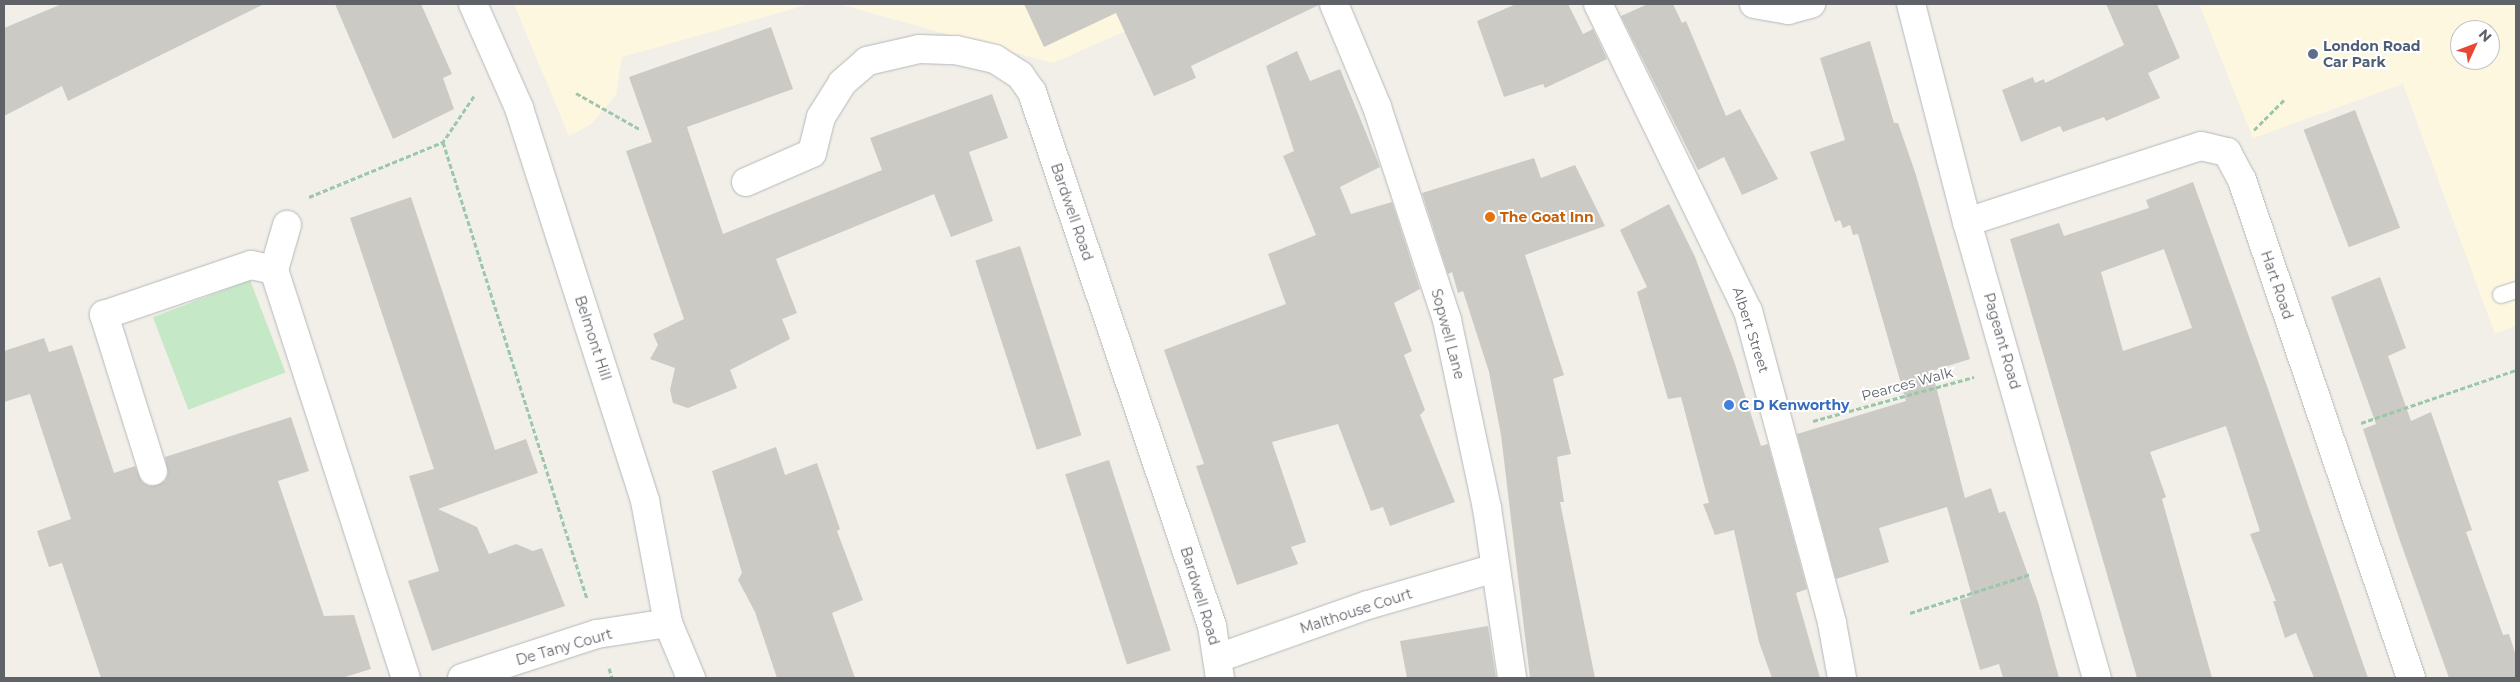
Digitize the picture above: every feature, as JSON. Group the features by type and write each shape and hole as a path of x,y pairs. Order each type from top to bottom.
{"street":[{"name":"Belmont Hill","path":"473,4 506,75 645,501 668,623 691,678"},
{"name":"Sopwell Lane","path":"1334,4 1377,107 1447,320 1471,424 1512,678"},
{"name":"Albert Street","path":"1598,4 1735,280 1748,312 1832,623 1842,678"},
{"path":"1754,4 1788,10 1811,4"},
{"name":"Pageant Road","path":"1911,4 1968,222 2097,678"},
{"name":"Bardwell Road","path":"746,182 812,153 821,117 842,83 867,61 919,49 956,50 996,59 1020,75 1038,110 1212,626 1219,668"},
{"path":"1968,222 2201,146 2227,152"},
{"name":"Hart Road","path":"2227,152 2242,180 2411,678"},
{"path":"287,225 274,270 406,678"},
{"path":"153,471 104,315 251,266 274,270"},
{"name":"Malthouse Court","path":"1219,668 1368,605 1495,568"},
{"name":"De Tany Court","path":"462,678 597,634 668,623"}],"path":[{"path":"287,225 296,208 312,195 443,142 471,98 506,75"},
{"path":"576,93 641,130"},
{"path":"2227,152 2285,98"},
{"path":"443,142 612,678"},
{"name":"Pearces Walk","path":"1781,430 2010,367"},
{"path":"2327,435 2516,370"},
{"path":"1910,613 2064,564"}],"shaded area":[{"path":"514,4 810,4 622,57 616,95 591,124 569,136"},
{"path":"838,4 1187,4 1053,63"},
{"path":"2199,4 2516,4 2516,325 2495,334 2403,84 2253,138"}],"green space":[{"path":"250,280 285,372 188,410 153,317"}],"building":[{"path":"62,4 264,4 68,101 62,86 4,116 4,28"},
{"path":"335,4 421,4 452,74 443,78 454,109 393,139"},
{"path":"1024,4 1319,5 1191,66 1196,78 1154,96 1116,13 1044,47"},
{"path":"1516,4 1568,4 1583,34 1593,29 1607,59 1545,88 1543,84 1504,97 1477,21"},
{"path":"1648,4 1673,4 1682,23 1686,21 1726,116 1740,109 1778,179 1742,195 1724,157 1698,170 1621,16"},
{"path":"2106,4 2157,4 2180,58 2148,73 2160,98 2106,121 2104,117 2063,132 2060,126 2021,142 2002,90 2033,77 2035,83 2044,79 2045,83 2124,45"},
{"path":"771,27 793,89 687,127 723,234 882,170 870,138 992,94 1008,138 969,152 993,221 951,237 934,194 776,259 797,313 782,319 790,339 730,370 737,388 688,408 673,403 670,390 675,368 650,359 658,345 653,334 684,319 626,151 652,142 629,77"},
{"path":"1870,41 1894,123 1898,123 1915,172 1970,359 1932,371 1965,498 1991,488 1999,513 2005,511 2038,602 2059,678 2003,678 1999,664 1980,670 1960,600 1972,596 1947,507 1879,528 1889,562 1836,579 1797,434 1906,401 1858,234 1853,235 1850,225 1843,228 1840,220 1835,222 1810,152 1845,140 1820,58"},
{"path":"1297,51 1310,81 1340,69 1380,167 1340,187 1351,214 1392,202 1420,289 1394,303 1412,351 1404,355 1425,410 1420,415 1455,502 1390,526 1383,507 1371,511 1338,424 1272,442 1306,542 1291,547 1298,564 1237,585 1196,466 1204,464 1164,350 1286,304 1268,254 1316,235 1283,156 1294,151 1266,66"},
{"path":"2355,110 2400,228 2349,247 2304,130"},
{"path":"1534,158 1541,178 1575,165 1605,226 1525,255 1564,375 1553,379 1571,454 1557,457 1564,502 1560,502 1595,678 1530,678 1501,435 1489,372 1463,291 1458,293 1452,272 1448,274 1422,193"},
{"path":"2193,182 2268,389 2368,678 2314,678 2296,633 2285,638 2273,601 2276,601 2250,534 2260,531 2226,426 2150,452 2166,497 2162,499 2212,678 2137,678 2010,239 2059,223 2064,236 2149,208 2146,200","holes":["2164,249 2192,328 2123,351 2101,272"]},
{"path":"411,197 495,450 526,439 538,473 438,509 477,527 489,554 516,544 533,551 542,548 565,606 432,651 408,581 439,571 409,476 434,469 350,218"},
{"path":"1669,204 1695,257 1734,361 1761,446 1768,444 1807,589 1796,593 1820,678 1772,678 1759,642 1734,530 1715,535 1703,504 1709,503 1681,397 1668,399 1637,292 1647,287 1620,230"},
{"path":"1020,246 1081,435 1037,450 975,261"},
{"path":"2380,277 2406,348 2388,356 2411,421 2431,412 2472,530 2466,532 2503,635 2509,634 2516,656 2516,678 2449,678 2399,538 2363,429 2376,424 2331,297"},
{"path":"44,338 49,352 72,345 114,473 135,466 142,482 149,486 165,481 168,474 165,457 291,417 309,471 278,481 324,616 354,615 371,669 342,678 101,678 62,563 49,567 37,531 71,519 30,394 4,402 4,351"},
{"path":"776,447 785,475 817,463 840,529 837,531 863,600 832,613 855,678 777,678 755,612 738,580 742,573 712,471"},
{"path":"1109,460 1171,650 1127,664 1065,474"},
{"path":"1488,626 1496,678 1407,678 1400,641"}],"place":[{"name":"London Road Car Park","path":"2313,54"},
{"name":"The Goat Inn","path":"1490,217"},
{"name":"C D Kenworthy","path":"1729,405"}]}
